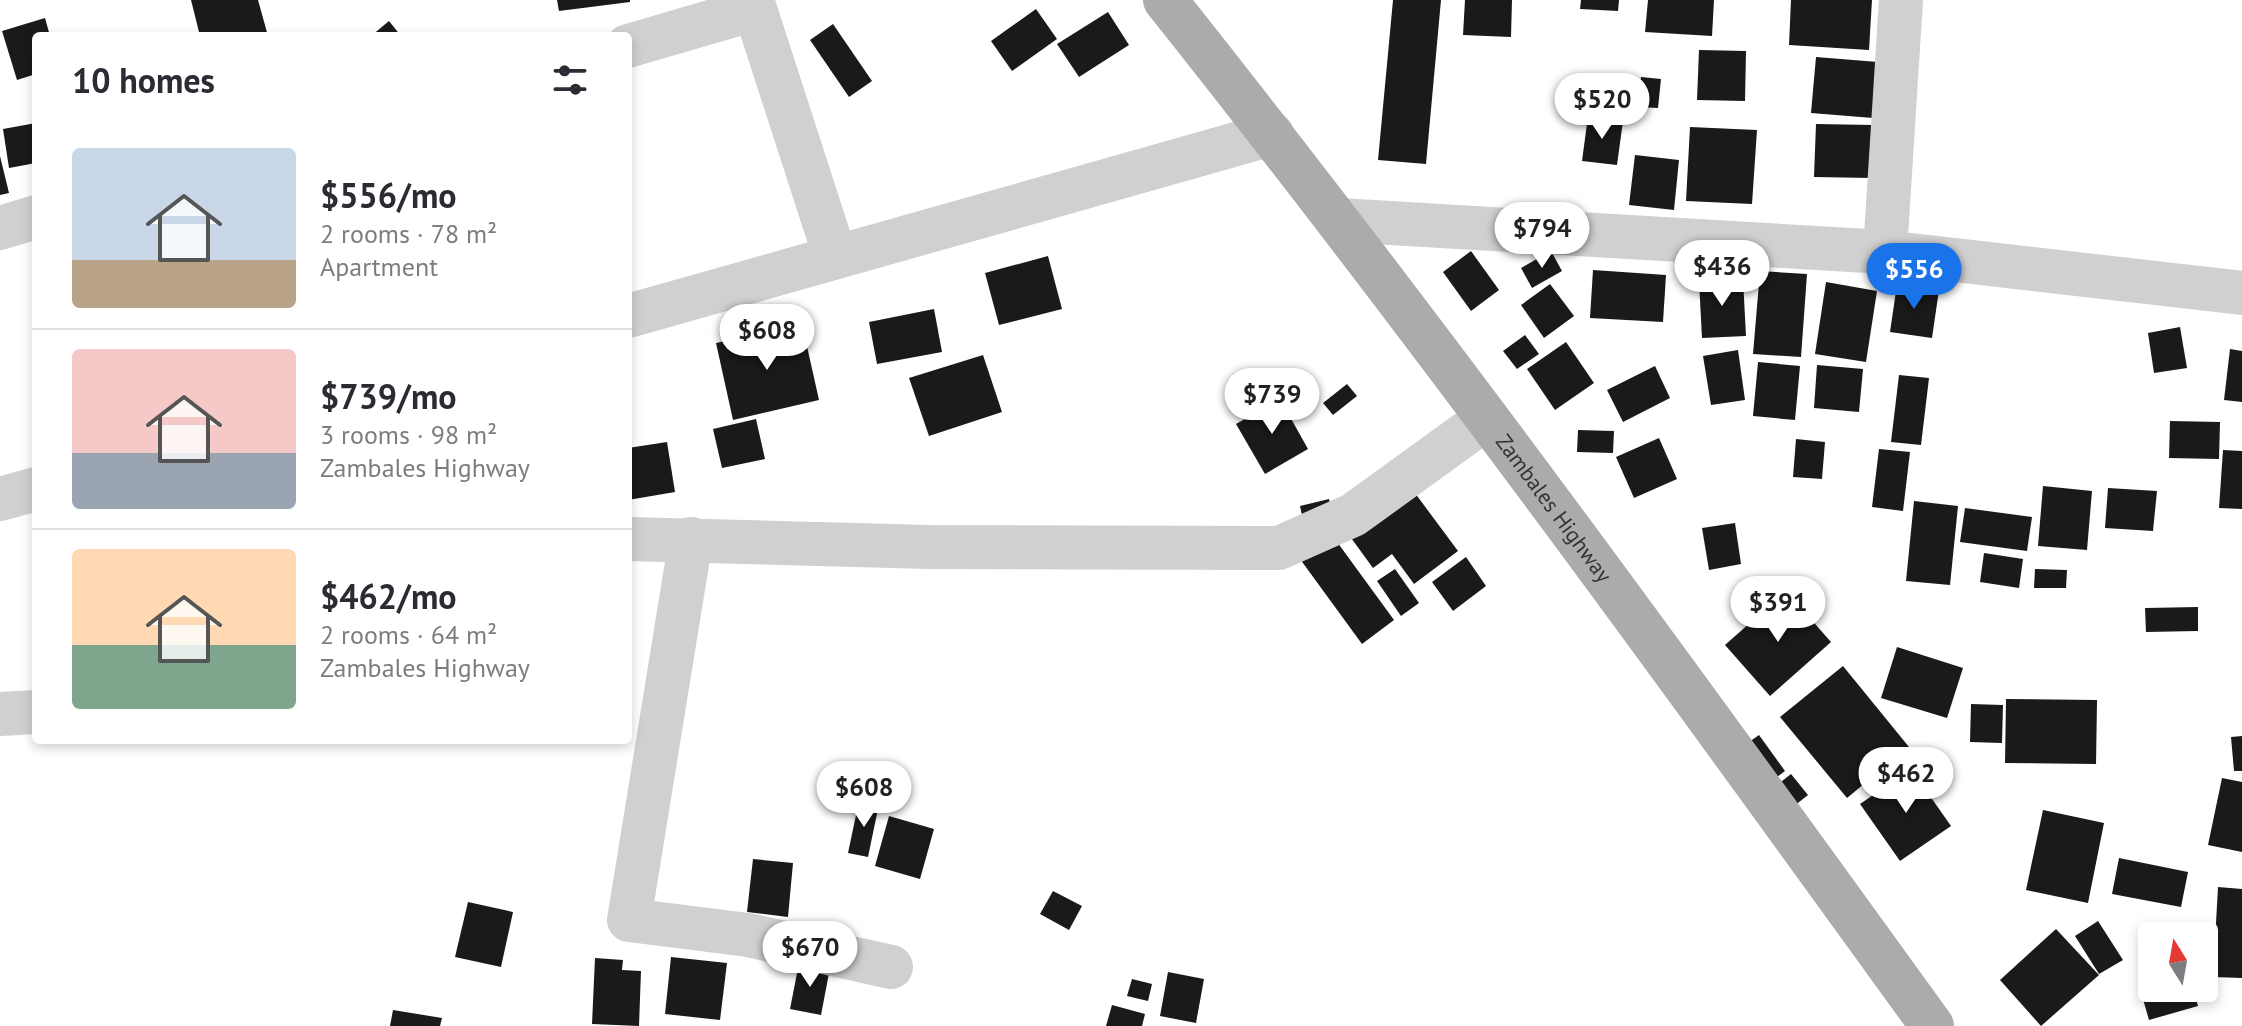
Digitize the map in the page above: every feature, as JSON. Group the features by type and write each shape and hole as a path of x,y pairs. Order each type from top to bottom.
{"main road":[{"name":"Zambales Highway","path":"1165,0 1339,220 1641,623 1932,1026"}],"street":[{"path":"1885,252 1901,0"},
{"path":"632,45 755,9 835,256"},
{"path":"632,315 1272,134"},
{"path":"0,228 32,218"},
{"path":"1339,220 1885,252 2242,293"},
{"path":"632,539 929,547 1279,548 1353,515 1487,418"},
{"path":"0,499 32,490"},
{"path":"691,539 629,920 748,935 891,967"},
{"path":"0,714 32,712"}],"building":[{"path":"191,0 258,0 267,32 199,32"},
{"path":"557,0 630,0 630,2 559,11"},
{"path":"1393,0 1441,0 1426,164 1378,160"},
{"path":"1465,0 1512,0 1511,37 1463,35"},
{"path":"1581,0 1619,0 1618,11 1580,9"},
{"path":"1648,0 1714,0 1712,36 1645,32"},
{"path":"1791,0 1872,0 1869,50 1789,45"},
{"path":"1036,9 1057,39 1012,71 991,41"},
{"path":"1108,12 1129,45 1079,77 1057,44"},
{"path":"45,18 49,32 32,32 32,75 17,80 2,31"},
{"path":"389,21 398,32 376,32"},
{"path":"833,24 872,81 849,97 810,40"},
{"path":"1699,50 1746,51 1745,101 1697,100"},
{"path":"1816,57 1878,62 1873,118 1811,113"},
{"path":"1641,77 1661,79 1658,108 1638,107"},
{"path":"1588,116 1623,121 1617,165 1582,161"},
{"path":"32,124 32,164 9,168 3,129"},
{"path":"1816,124 1873,125 1872,178 1814,177"},
{"path":"1690,127 1757,130 1752,204 1686,201"},
{"path":"1635,155 1679,160 1674,210 1629,205"},
{"path":"0,156 9,193 0,195"},
{"path":"1471,251 1499,290 1471,311 1443,272"},
{"path":"1551,251 1562,271 1532,288 1521,268"},
{"path":"1048,256 1062,309 999,325 985,273"},
{"path":"1593,270 1666,275 1663,322 1590,318"},
{"path":"1760,271 1807,274 1801,357 1753,354"},
{"path":"1743,279 1746,336 1702,338 1699,281"},
{"path":"1826,282 1877,291 1866,362 1815,354"},
{"path":"1550,284 1574,316 1544,338 1521,305"},
{"path":"1897,284 1939,290 1932,338 1890,332"},
{"path":"934,309 942,352 877,364 869,322"},
{"path":"802,324 819,400 733,420 716,343"},
{"path":"2180,327 2187,368 2154,373 2148,333"},
{"path":"1525,335 1539,354 1517,369 1503,351"},
{"path":"1566,342 1594,383 1555,410 1527,369"},
{"path":"2230,349 2242,351 2242,402 2224,400"},
{"path":"1738,350 1745,400 1711,405 1703,356"},
{"path":"983,355 1002,412 929,436 909,378"},
{"path":"1758,362 1800,366 1795,420 1753,416"},
{"path":"1817,365 1863,369 1859,412 1814,408"},
{"path":"1655,366 1670,398 1623,422 1607,390"},
{"path":"1899,375 1929,378 1921,445 1891,442"},
{"path":"1347,384 1357,396 1333,415 1323,403"},
{"path":"1280,399 1308,449 1265,474 1236,424"},
{"path":"756,419 765,459 722,468 713,429"},
{"path":"2170,421 2220,422 2219,459 2169,458"},
{"path":"1578,430 1614,431 1613,453 1577,452"},
{"path":"1659,438 1677,479 1634,498 1616,457"},
{"path":"1796,439 1825,442 1822,479 1793,477"},
{"path":"667,442 675,492 632,499 632,447"},
{"path":"1879,449 1910,452 1903,511 1872,507"},
{"path":"2223,450 2242,451 2242,509 2219,508"},
{"path":"1409,485 1458,551 1414,584 1392,554 1373,568 1346,531"},
{"path":"2043,486 2092,491 2087,550 2038,546"},
{"path":"2108,488 2157,491 2153,531 2105,528"},
{"path":"1329,499 1333,517 1304,524 1300,506"},
{"path":"1914,501 1958,506 1950,585 1906,581"},
{"path":"1965,508 2032,517 2027,551 1960,542"},
{"path":"1735,523 1741,564 1709,570 1702,528"},
{"path":"1332,535 1394,620 1362,644 1300,559"},
{"path":"1984,553 2023,559 2019,588 1980,582"},
{"path":"1466,557 1486,586 1453,611 1432,582"},
{"path":"1395,569 1419,603 1401,616 1377,581"},
{"path":"2035,569 2067,570 2066,588 2034,588"},
{"path":"1786,591 1831,642 1770,696 1725,645"},
{"path":"2198,607 2198,631 2146,632 2145,608"},
{"path":"1897,647 1963,668 1947,718 1881,698"},
{"path":"1843,666 1909,747 1847,798 1780,717"},
{"path":"2006,699 2097,700 2096,764 2005,763"},
{"path":"1971,704 2003,705 2002,743 1970,742"},
{"path":"1759,735 1785,771 1769,783 1742,747"},
{"path":"2242,736 2242,771 2234,771 2231,737"},
{"path":"1911,769 1951,826 1900,861 1860,804"},
{"path":"1791,774 1808,795 1789,810 1772,789"},
{"path":"2222,778 2242,782 2242,852 2208,845"},
{"path":"859,801 879,804 868,857 848,853"},
{"path":"2043,810 2104,823 2088,903 2026,890"},
{"path":"889,816 934,829 920,879 875,866"},
{"path":"2119,858 2188,872 2181,907 2112,894"},
{"path":"753,859 793,863 788,917 747,912"},
{"path":"2218,887 2242,889 2242,978 2218,977"},
{"path":"1053,891 1082,906 1069,930 1040,914"},
{"path":"468,902 513,912 501,967 455,957"},
{"path":"2098,921 2123,960 2099,974 2075,936"},
{"path":"2056,929 2099,975 2041,1026 2000,980"},
{"path":"671,957 727,963 720,1020 665,1014"},
{"path":"595,958 623,960 622,970 641,971 639,1026 592,1024"},
{"path":"799,963 830,968 821,1015 790,1009"},
{"path":"1168,972 1204,979 1196,1023 1160,1016"},
{"path":"1132,979 1152,984 1148,1001 1127,996"},
{"path":"2144,1002 2197,1002 2198,1006 2149,1020"},
{"path":"1112,1005 1145,1014 1142,1026 1106,1026"},
{"path":"393,1010 442,1018 440,1026 390,1026"}]}
